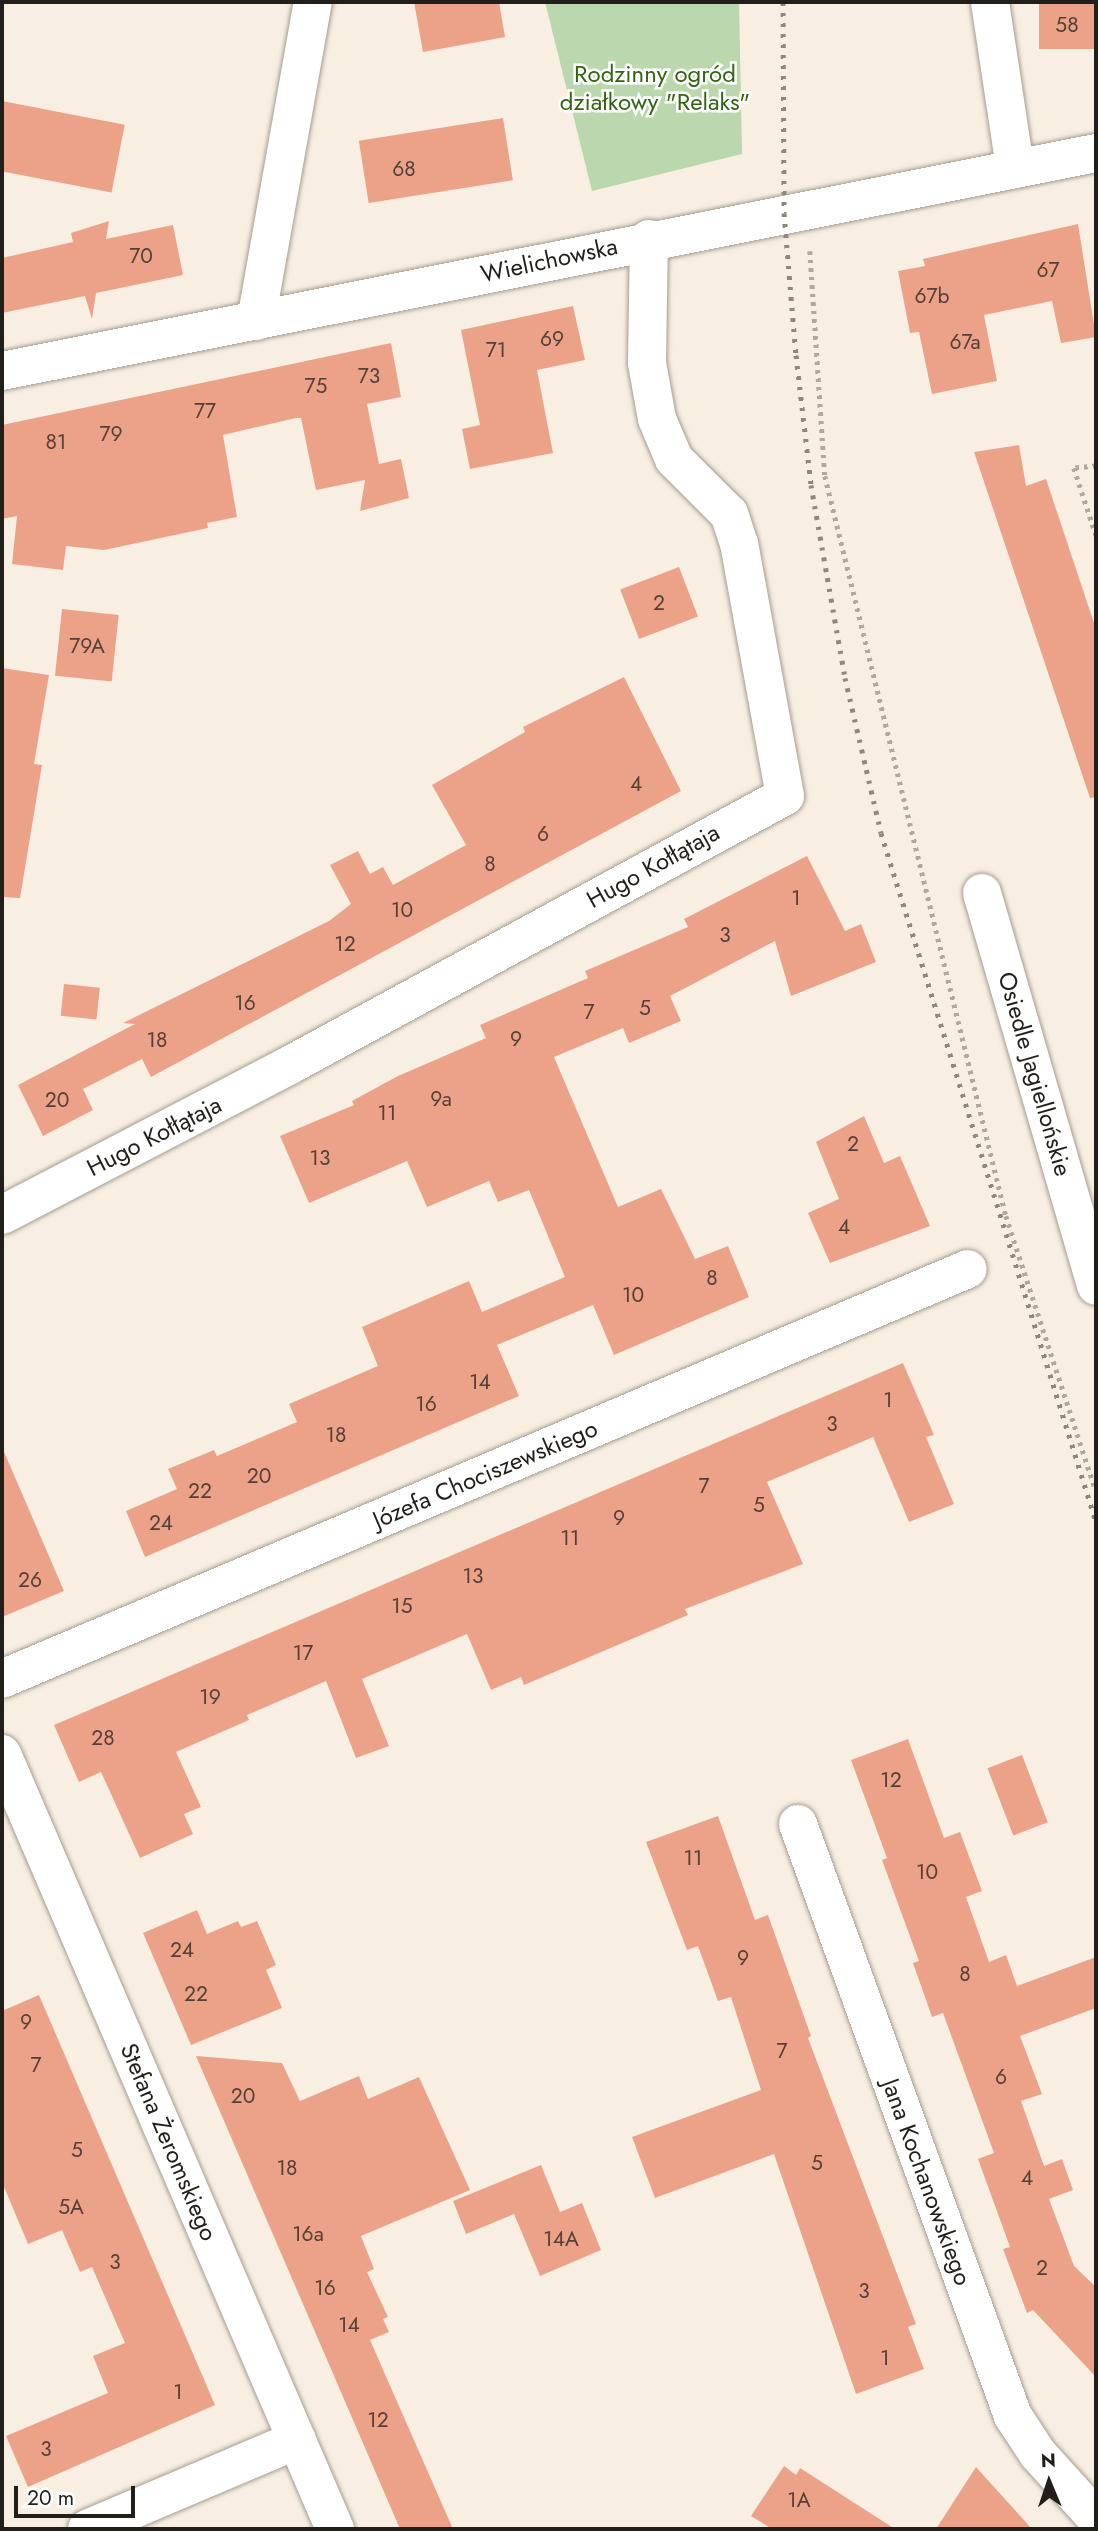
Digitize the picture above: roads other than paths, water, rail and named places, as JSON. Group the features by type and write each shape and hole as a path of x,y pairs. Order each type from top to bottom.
{"street":[{"path":"256,321 313,2"},
{"path":"990,2 1015,168"},
{"name":"Wielichowska","path":"2,371 649,239 1096,153"},
{"name":"Hugo Kołłątaja","path":"2,1215 290,1065 785,796 739,544 729,514 674,459 657,419 647,363 649,239"},
{"name":"Osiedle Jagiellońskie","path":"982,892 1093,1265"},
{"name":"Józefa Chociszewskiego","path":"2,1679 968,1269"},
{"name":"Stefana Żeromskiego","path":"2,1754 335,2529"},
{"name":"Jana Kochanowskiego","path":"798,1824 1013,2416 1038,2454 1096,2518"},
{"path":"87,2529 297,2440"}],"railway":[{"path":"783,2 784,213 796,355 811,485 845,678 881,833 1096,1522"}],"park label":[{"name":"Rodzinny ogród działkowy \"Relaks\"","path":"655,88"}]}
